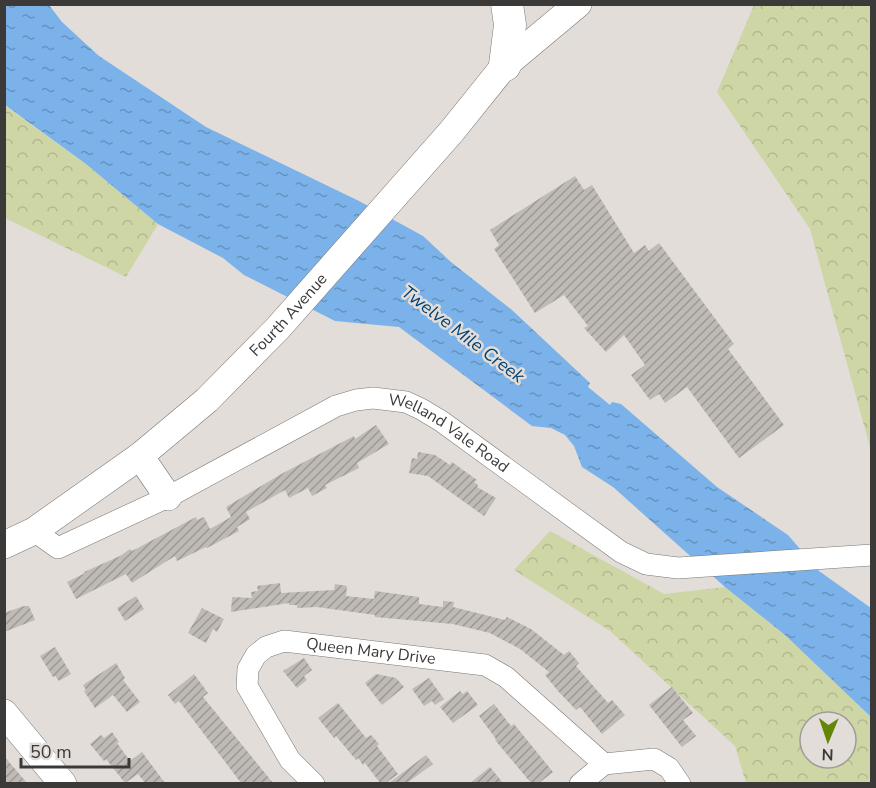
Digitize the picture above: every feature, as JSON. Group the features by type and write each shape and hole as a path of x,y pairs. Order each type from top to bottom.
{"highway":[{"path":"505,65 510,26 507,4"}],"main road":[{"name":"Fourth Avenue","path":"532,41 549,4"},
{"name":"Fourth Avenue","path":"4,545 34,531 140,456 207,400 278,328 452,131 505,65 578,4"},
{"path":"140,456 168,497"},
{"path":"4,713 63,783"}],"street":[{"name":"Welland Vale Road","path":"34,531 58,548 168,497 336,406 374,398 406,402 441,421 621,552 646,564 678,568 872,555"},
{"name":"Queen Mary Drive","path":"314,783 290,760 247,687 248,669 256,655 266,646 284,641 485,665 506,677 604,764"},
{"path":"580,783 604,764 654,759 669,768 680,783"}],"green space":[{"path":"754,5 871,5 871,451 810,229 717,92"},
{"path":"4,105 86,164 158,224 126,277 5,218"},
{"path":"550,531 664,594 725,587 785,635 871,717 871,783 746,783 735,746 610,631 514,570"}],"water":[{"name":"Twelve Mile Creek","path":"5,5 49,5 62,22 99,56 206,127 359,201 423,236 451,262 512,310 590,383 588,387 610,405 612,402 621,404 717,487 788,535 819,571 871,608 871,717 785,635 725,587 613,487 582,467 574,446 565,435 551,428 532,426 399,327 335,321 244,275 223,258 158,224 86,164 5,105"}],"building":[{"path":"575,176 584,190 592,185 634,253 645,245 649,251 659,243 734,344 728,349 784,425 739,458 687,387 665,403 659,394 650,400 631,375 645,365 624,335 606,352 584,328 588,326 564,295 535,313 494,249 499,245 490,230"},
{"path":"376,425 389,444 357,463 359,468 325,485 327,488 312,496 308,488 289,498 285,490 246,512 250,519 237,527 239,531 207,548 177,561 175,556 132,583 126,574 76,599 67,582 84,572 130,549 132,551 196,517 197,520 204,517 210,529 231,517 226,507 283,473 354,436 355,439"},
{"path":"418,452 435,455 450,465 452,462 477,480 474,482 478,485 477,487 496,498 484,516 428,476 409,473 412,458 417,459"},
{"path":"280,583 281,593 334,590 335,584 347,586 346,596 374,599 375,591 419,597 419,604 443,607 443,601 454,602 453,607 505,620 507,617 531,629 564,655 569,651 579,663 576,666 608,703 612,700 625,715 602,734 580,707 576,710 558,691 545,675 549,672 520,649 490,633 453,624 375,617 375,615 317,607 297,608 297,605 289,605 289,603 231,612 232,597 252,598 251,592 258,591 257,586"},
{"path":"136,596 144,609 125,621 117,608"},
{"path":"29,606 35,620 4,632 4,613"},
{"path":"202,608 224,619 217,632 213,629 206,643 188,633"},
{"path":"55,647 71,674 59,681 55,676 53,677 40,656"},
{"path":"304,658 312,670 304,676 307,680 297,688 283,671"},
{"path":"116,663 125,678 123,680 140,702 127,712 113,695 95,708 84,691 86,690 83,685"},
{"path":"194,674 208,693 203,697 273,783 241,783 179,701 175,704 168,695"},
{"path":"376,674 396,678 404,687 382,705 365,683"},
{"path":"429,678 444,699 435,705 432,701 424,706 412,689"},
{"path":"672,687 693,713 683,720 696,736 682,747 649,705"},
{"path":"460,691 463,694 467,691 478,705 453,723 440,707"},
{"path":"338,703 366,738 371,735 379,744 377,746 398,774 386,783 380,783 365,763 363,765 358,758 356,760 318,718"},
{"path":"494,704 511,726 514,724 553,772 539,783 531,783 495,740 479,716"},
{"path":"112,732 130,761 142,752 165,783 145,783 138,774 125,783 106,759 104,761 90,744 101,735 104,738"},
{"path":"426,755 433,764 407,783 389,783"},
{"path":"4,756 27,783 4,783"},
{"path":"490,767 503,783 470,783"}]}
